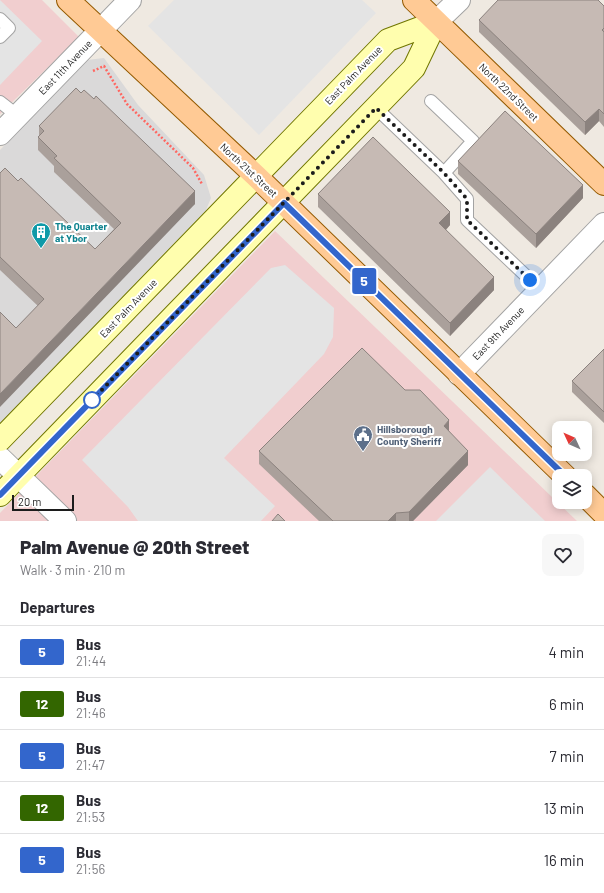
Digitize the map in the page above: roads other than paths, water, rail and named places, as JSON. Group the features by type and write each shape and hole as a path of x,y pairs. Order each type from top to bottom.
{"main road":[{"name":"North 21st Street","path":"68,0 256,176 558,469"},
{"name":"North 22nd Street","path":"414,0 604,184"},
{"path":"592,503 604,514"}],"street":[{"name":"East 11th Avenue","path":"0,134 130,0"},
{"path":"0,495 414,68 436,22 459,0"},
{"name":"East Palm Avenue","path":"0,440 388,40 436,22"},
{"name":"East 9th Avenue","path":"459,374 604,224"},
{"path":"0,458 64,521"}],"lane":[{"path":"0,19 9,28 0,37"},
{"path":"431,101 473,141 444,173"},
{"path":"0,102 18,116"},
{"path":"376,108 444,173 467,199 467,220 541,290"}],"place":[{"name":"The Quarter at Ybor","path":"41,249"},
{"name":"Hillsborough County Sheriff","path":"363,452"}]}
